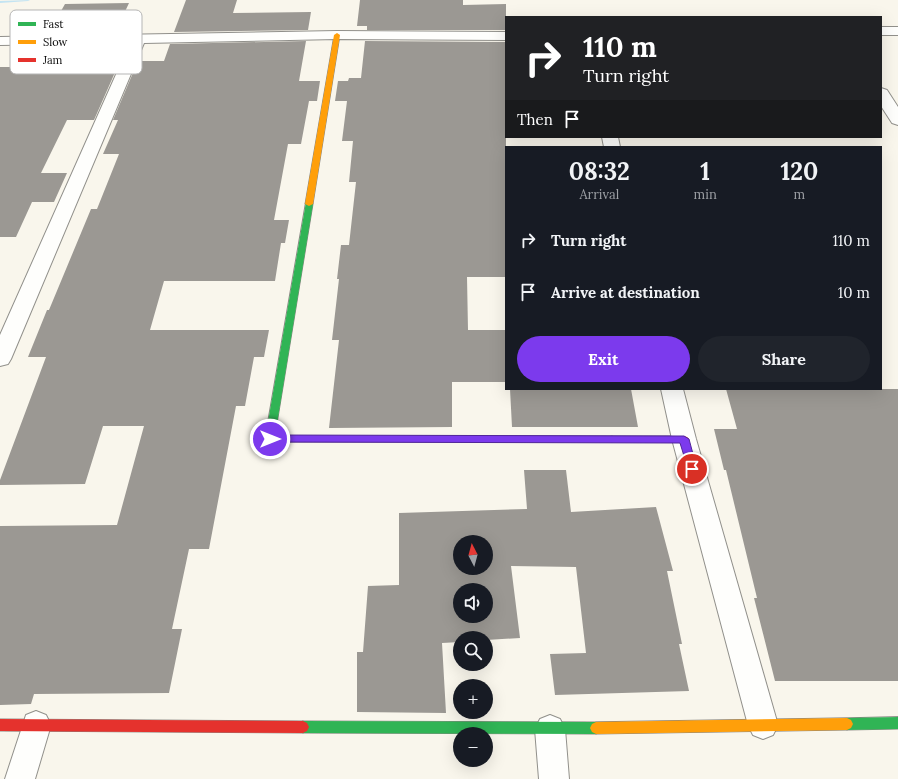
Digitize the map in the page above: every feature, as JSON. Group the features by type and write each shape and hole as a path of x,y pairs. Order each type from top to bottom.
{"street":[{"path":"882,31 898,31"},
{"path":"142,38 337,35 505,36"},
{"path":"337,35 270,439 684,439"},
{"path":"0,41 10,41"},
{"path":"0,359 123,74"},
{"path":"882,95 898,120"},
{"path":"672,390 684,439 763,725"},
{"path":"0,725 550,729 898,723"},
{"path":"20,779 36,725"},
{"path":"550,729 554,779"}],"building":[{"path":"186,0 237,0 233,13 311,12 308,30 174,32"},
{"path":"360,0 463,0 463,5 506,4 505,30 367,30 367,26 357,26"},
{"path":"129,3 126,10 62,10 65,4"},
{"path":"306,41 299,81 320,81 317,101 309,101 301,144 288,144 274,220 289,220 285,243 281,243 275,281 164,281 150,330 269,330 264,357 254,357 245,406 236,406 209,549 189,549 172,629 182,629 169,693 34,694 31,704 0,705 0,526 117,525 144,426 103,426 85,484 0,485 0,480 46,357 28,357 91,209 97,209 119,154 103,154 118,120 113,120 132,74 142,74 142,61 164,61 170,44"},
{"path":"365,41 505,42 505,277 467,277 468,330 505,330 505,382 452,382 452,427 329,428 339,340 332,340 339,279 337,279 341,245 349,245 356,182 349,182 353,141 342,141 347,101 335,101 338,81 348,81 349,78 361,78"},
{"path":"0,67 10,67 10,74 114,74 94,120 67,120 41,173 67,173 54,202 32,202 16,237 0,237"},
{"path":"898,389 898,681 775,681 754,598 757,598 726,470 724,470 714,429 737,429 726,390"},
{"path":"510,390 631,390 638,427 512,427"},
{"path":"524,470 566,470 571,512 656,507 673,571 667,571 682,644 679,644 689,691 555,695 550,654 586,653 576,567 511,566 520,638 493,640 493,631 453,631 453,642 442,643 446,713 357,712 357,652 363,652 368,586 399,585 399,513 527,509"}],"waterway":[{"path":"0,2 28,0"}],"traffic: fast":[{"path":"285,439 270,439 309,204"},
{"path":"847,724 898,723"},
{"path":"303,727 596,728"}],"traffic: slow":[{"path":"309,204 337,35"},
{"path":"285,439 612,439"},
{"path":"596,728 847,724"}],"traffic: jam":[{"path":"612,439 684,439"},
{"path":"0,725 303,727"}],"route":[{"path":"270,439 684,439 692,469"}]}
